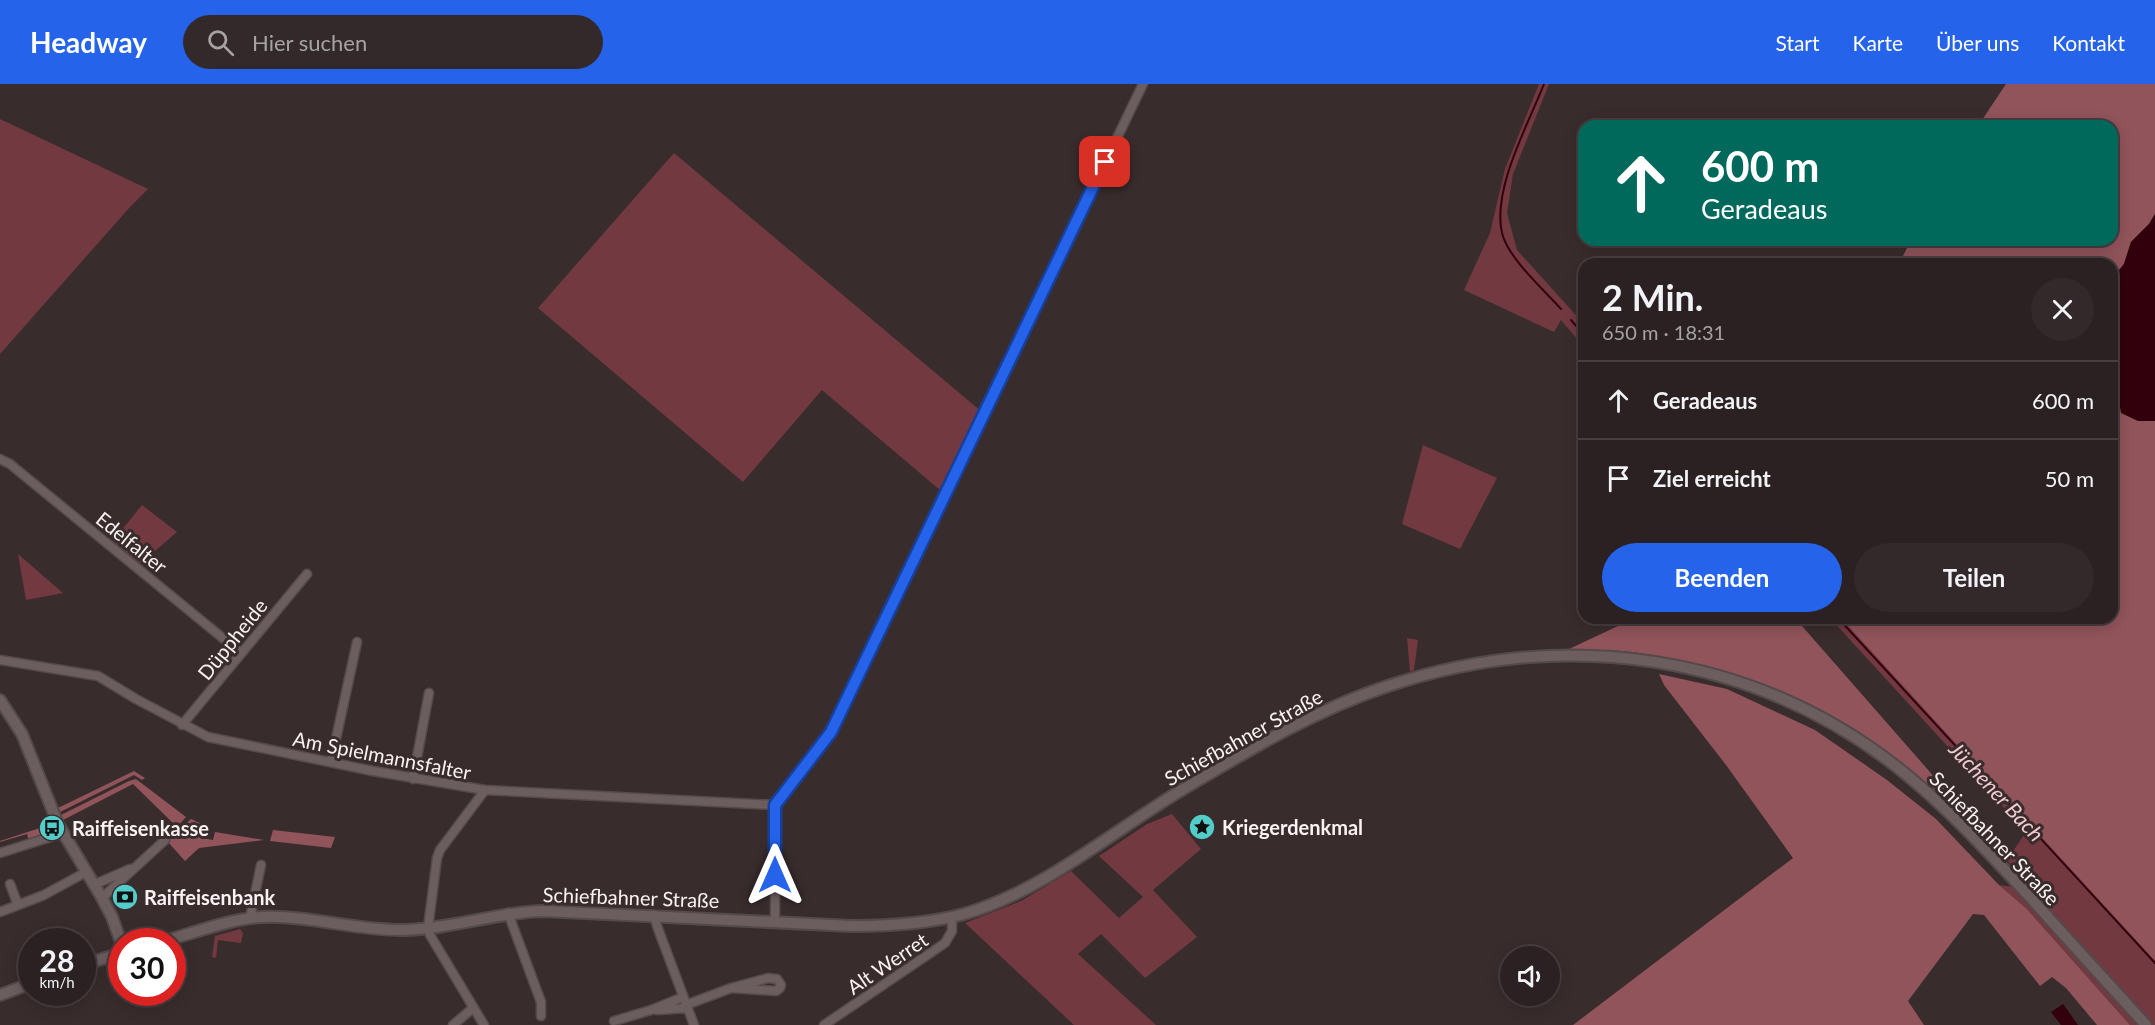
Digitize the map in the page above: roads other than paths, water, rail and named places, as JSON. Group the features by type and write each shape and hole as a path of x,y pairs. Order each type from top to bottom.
{"street":[{"path":"775,922 775,805 831,732 1143,84"},
{"name":"Edelfalter","path":"0,459 10,464 241,653"},
{"name":"Düppheide","path":"182,725 307,574"},
{"path":"332,762 357,642"},
{"name":"Schiefbahner Straße","path":"186,935 250,918 279,917 390,930 428,928 508,913 544,911 891,926 952,917 992,904 1027,887 1133,823 1167,799 1262,743 1351,699 1386,687 1481,662 1565,654 1615,657 1682,667 1740,682 1816,715 1878,753 1919,785 1963,826 2146,1025"},
{"name":"Am Spielmannsfalter","path":"1,661 98,676 182,725 231,744 413,779 485,790 775,805"},
{"path":"413,779 429,693"},
{"path":"0,700 22,734 63,833 102,898 116,928"},
{"path":"484,1025 428,928 440,850 485,790"},
{"path":"0,854 63,833"},
{"path":"102,898 165,840"},
{"path":"250,918 261,865"},
{"path":"93,885 136,867"},
{"path":"0,912 44,895 86,872"},
{"path":"10,884 18,905"},
{"path":"508,913 541,1002 541,1016"},
{"path":"654,915 694,1025"},
{"name":"Alt Werret","path":"824,1025 945,943 952,931 952,917"},
{"path":"614,1022 651,1010 686,1003 731,988 773,978 781,985 776,990 731,988"},
{"path":"0,995 18,988"},
{"path":"453,1025 473,1008"}],"waterway":[{"name":"Jüchener Bach","path":"1544,84 1513,157 1502,197 1500,216 1502,233 1511,253 1561,309"},
{"name":"Jüchener Bach","path":"1571,320 1578,328"},
{"name":"Jüchener Bach","path":"1844,624 2155,963"}],"place":[{"name":"Kriegerdenkmal","path":"1202,827"},
{"name":"Raiffeisenkasse","path":"52,828"},
{"name":"Raiffeisenbank","path":"125,897"}]}
